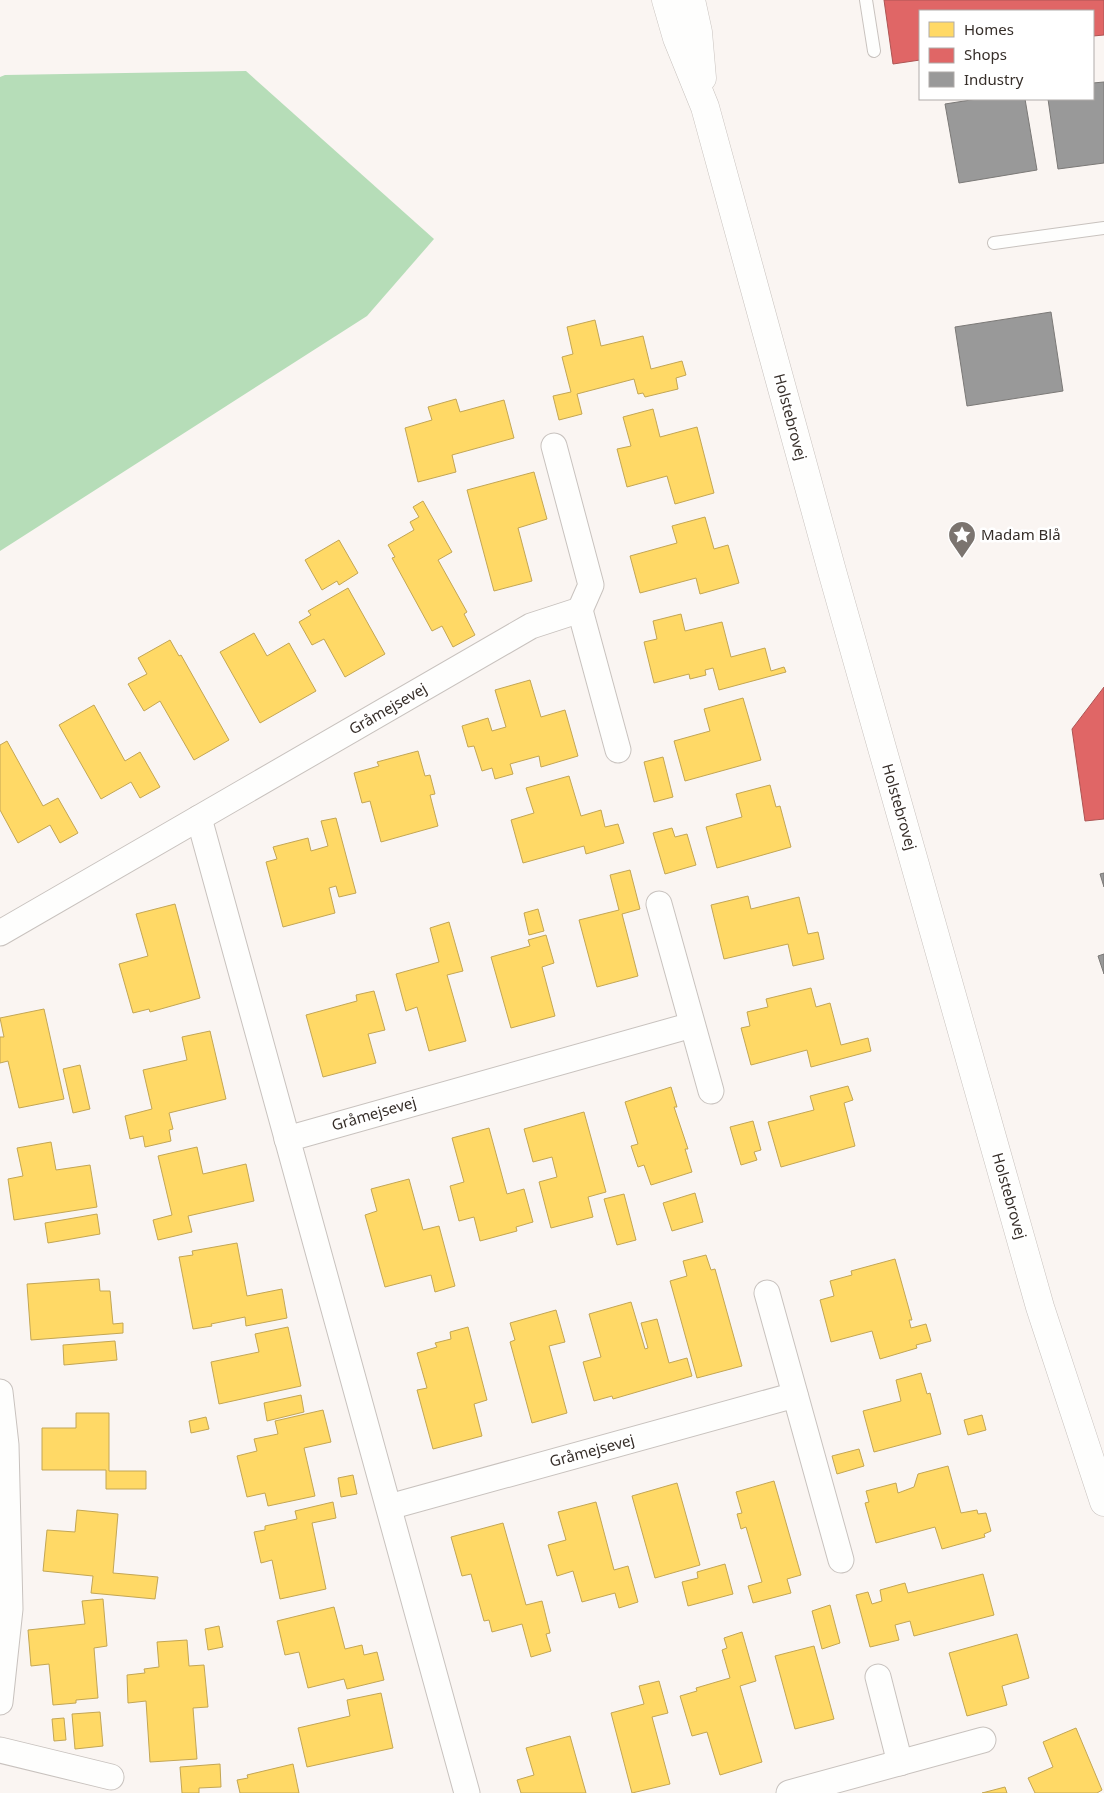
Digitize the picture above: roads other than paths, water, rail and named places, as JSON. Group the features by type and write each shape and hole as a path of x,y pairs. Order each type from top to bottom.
{"street":[{"name":"Holstebrovej","path":"666,0 677,38 705,107 834,580 1038,1297 1104,1502"},
{"name":"Holstebrovej","path":"691,0 698,32 705,107"},
{"path":"554,446 591,585 580,610 618,750"},
{"name":"Gråmejsevej","path":"0,933 531,626 580,610"},
{"path":"199,818 467,1793"},
{"path":"659,904 711,1091"},
{"name":"Gråmejsevej","path":"287,1139 692,1025"},
{"path":"767,1293 841,1560"},
{"path":"0,1392 6,1445 10,1609 0,1702"},
{"name":"Gråmejsevej","path":"389,1508 795,1395"},
{"path":"878,1677 900,1763"},
{"path":"789,1793 983,1740"},
{"path":"0,1750 111,1777"}],"lane":[{"path":"866,0 874,51"},
{"path":"994,243 1104,228"}],"place":[{"name":"Madam Blå","path":"962,559"}]}
